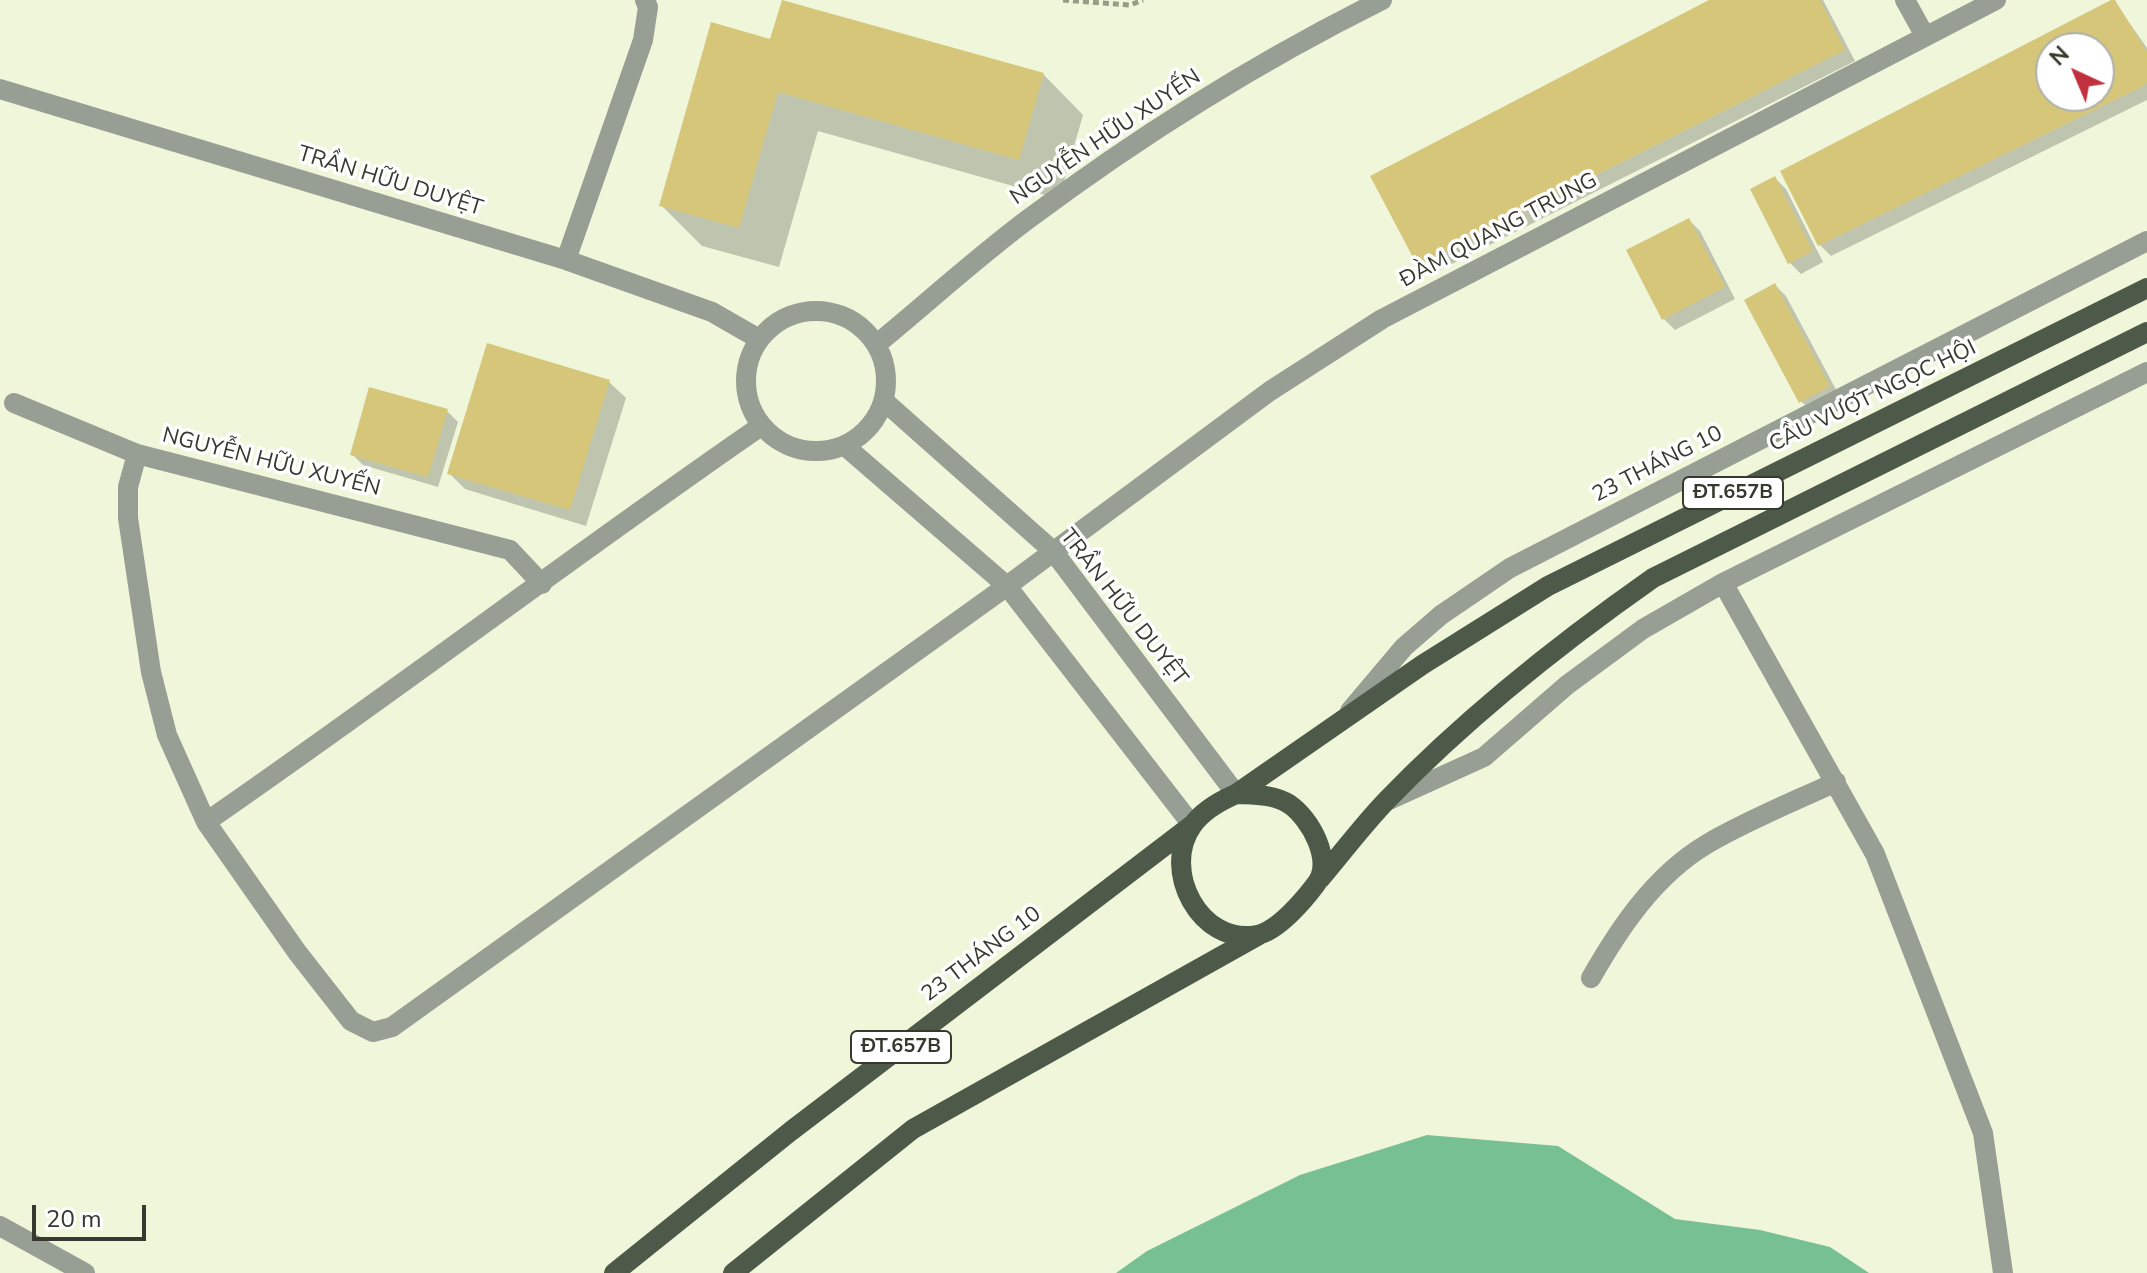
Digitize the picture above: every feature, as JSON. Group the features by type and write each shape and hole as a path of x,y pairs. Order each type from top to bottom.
{"main road":[{"name":"CẦU VƯỢT NGỌC HỘI","path":"1336,727 1422,665 1548,586 2147,288"},
{"name":"ĐT.657B","path":"733,1273 913,1129 1259,935 1295,910 1387,801 1499,695 1584,626 1653,578 2147,332"},
{"name":"23 THÁNG 10","path":"1236,794 1336,727"},
{"name":"ĐT.657B","path":"1192,825 1222,800 1236,794"},
{"path":"1236,794 1266,795 1289,804 1307,821 1322,855 1320,879"},
{"name":"23 THÁNG 10","path":"614,1273 791,1131 1192,825"},
{"path":"1192,825 1181,848 1180,873 1194,907 1211,924 1234,934 1259,935"}],"street":[{"path":"566,260 643,40 648,7 645,0"},
{"name":"NGUYỄN HỮU XUYẾN","path":"877,344 1025,222 1139,140 1242,76 1382,0"},
{"path":"1905,0 1925,36"},
{"name":"ĐÀM QUANG TRUNG","path":"1007,586 1270,391 1382,319 1996,0"},
{"name":"TRẦN HỮU DUYỆT","path":"0,89 566,260 712,312 759,339"},
{"name":"23 THÁNG 10","path":"1336,727 1404,647 1441,615 1510,568 2147,241"},
{"path":"819,310 842,315 861,327 877,344 886,372 884,401 862,435 845,446 823,452 800,451 778,441 761,426 750,406 745,383 748,360 759,339 776,323 797,313 819,310"},
{"path":"1387,801 1484,757 1567,685 1643,629 1723,583 2147,372"},
{"name":"TRẦN HỮU DUYỆT","path":"884,401 1053,551 1236,794"},
{"path":"14,403 137,454"},
{"path":"206,822 761,426"},
{"path":"845,446 1007,586 1192,825"},
{"name":"NGUYỄN HỮU XUYẾN","path":"542,584 510,550 137,454 128,487 128,518 151,672 167,735 206,822 297,952 351,1021 373,1032 392,1027 1007,586"},
{"path":"1723,583 1875,854 1983,1133 2003,1273"},
{"path":"1591,978 1615,935 1674,869 1706,845 1836,782"},
{"path":"0,1226 85,1273"}],"path":[{"path":"1063,0 1130,5 1143,0"}],"shaded area":[{"path":"1427,1135 1558,1146 1675,1219 1760,1230 1830,1247 1869,1273 1116,1273 1147,1251 1300,1175"}],"building":[{"path":"782,0 1044,73 1019,160 778,92 739,228 659,206 711,22 770,39"},
{"path":"1709,0 1820,0 1845,50 1417,265 1370,176"},
{"path":"2115,0 2147,52 2147,84 2115,100 2115,32 2049,32"},
{"path":"2035,39 2035,112 2090,112 1818,246 1780,171"},
{"path":"1775,176 1813,251 1788,264 1750,189"},
{"path":"1689,218 1725,287 1662,320 1626,250"},
{"path":"1775,283 1830,386 1799,403 1744,300"},
{"path":"487,343 610,380 570,510 447,474"},
{"path":"369,387 448,409 428,477 350,455"}]}
